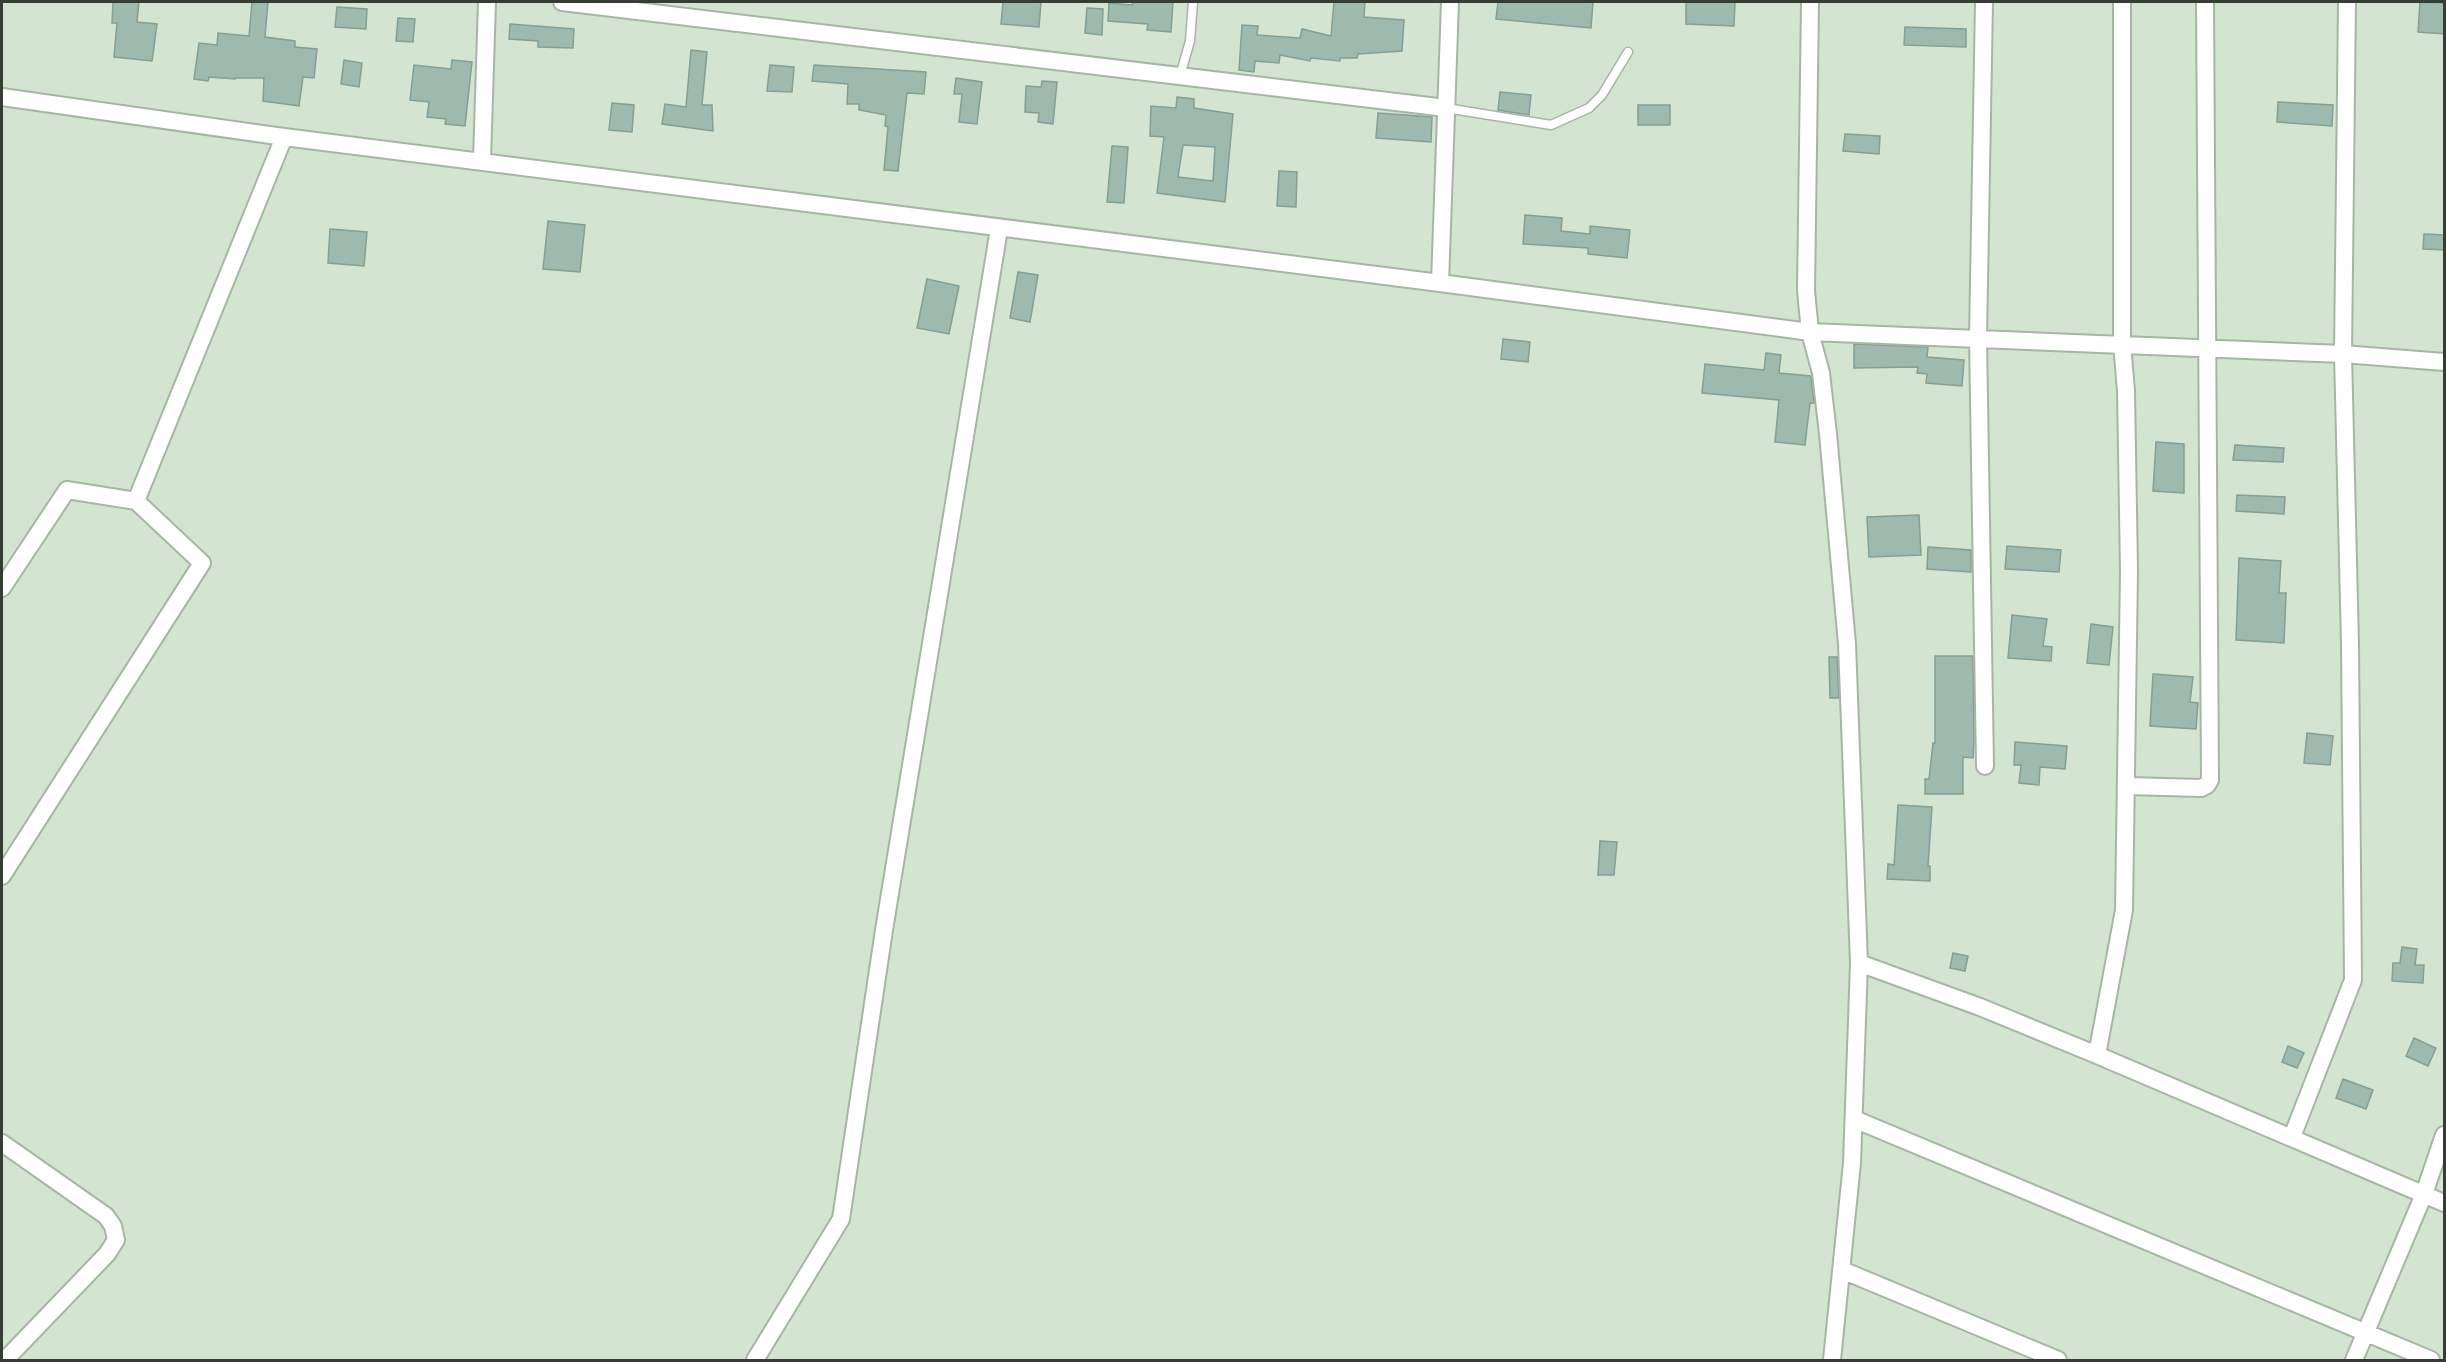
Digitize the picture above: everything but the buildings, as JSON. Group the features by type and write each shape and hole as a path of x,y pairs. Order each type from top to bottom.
{"street":[{"path":"482,160 487,2"},
{"path":"562,2 1446,108"},
{"path":"1440,282 1450,2"},
{"path":"1810,2 1806,291 1810,332 1821,374 1828,434 1847,644 1859,963 1854,1119 1832,1360"},
{"path":"1984,2 1978,338 1985,766"},
{"path":"2097,1055 2124,910 2127,786 2129,571 2126,391 2122,344 2122,2"},
{"path":"2127,786 2201,788 2210,780 2205,2"},
{"path":"2292,1137 2353,980 2350,644 2343,354 2347,2"},
{"path":"2,97 284,137 482,160 999,229 1440,282 1810,332 2343,354 2445,362"},
{"path":"136,501 284,137"},
{"path":"755,1360 841,1219 884,930 999,229"},
{"path":"2,588 68,490 136,501 202,564 2,876"},
{"path":"1859,963 1980,1007 2445,1203"},
{"path":"1854,1119 2431,1360"},
{"path":"2354,1360 2424,1194 2445,1135"},
{"path":"3,1147 106,1216 113,1226 116,1240 107,1254 5,1360"},
{"path":"1842,1270 2058,1360"}],"lane":[{"path":"1180,75 1190,41 1193,2"},
{"path":"1446,108 1551,125 1588,108 1602,95 1628,52"}]}
